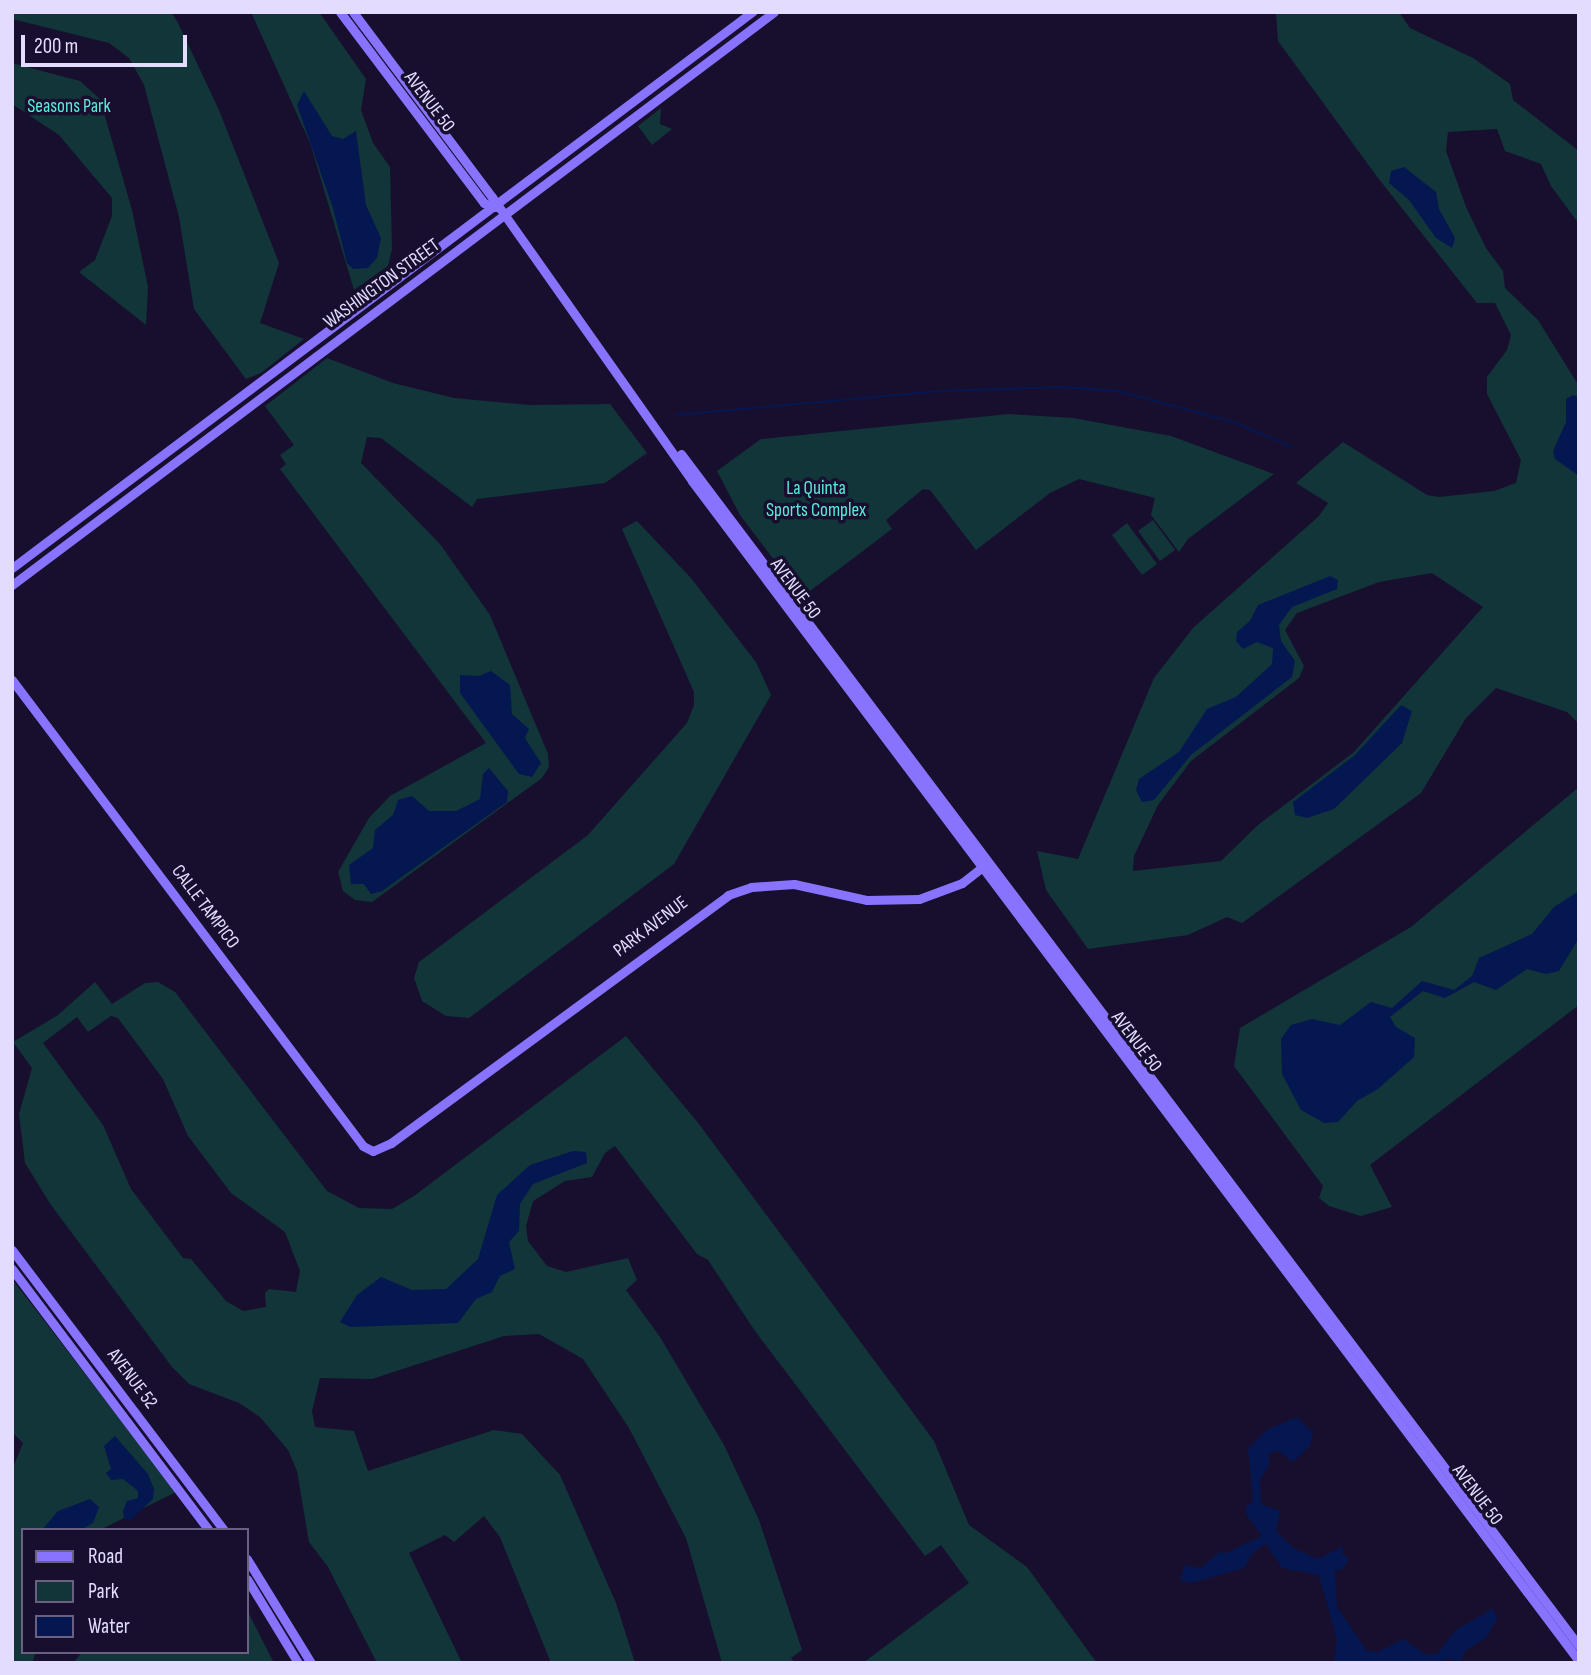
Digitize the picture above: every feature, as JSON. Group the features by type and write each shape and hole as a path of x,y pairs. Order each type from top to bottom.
{"main road":[{"name":"AVENUE 50","path":"340,12 484,203 495,207"},
{"name":"AVENUE 50","path":"353,12 492,197 495,207 669,442 692,481 1421,1434 1579,1661"},
{"name":"WASHINGTON STREET","path":"12,568 752,12"},
{"name":"WASHINGTON STREET","path":"12,585 306,361 503,217 774,12"},
{"name":"CALLE TAMPICO","path":"12,680 363,1146 373,1150"},
{"name":"AVENUE 50","path":"987,864 1369,1381 1579,1646"},
{"name":"PARK AVENUE","path":"373,1150 391,1143 728,895 751,887 794,884 867,900 919,899 962,883 987,864"},
{"name":"AVENUE 52","path":"12,1250 222,1528"},
{"name":"AVENUE 52","path":"12,1269 207,1528"},
{"path":"1369,1381 1412,1433 1421,1434"},
{"path":"248,1561 311,1663"},
{"path":"248,1581 298,1663"}],"green space":[{"path":"12,12 171,12 219,110 279,263 260,323 304,339 261,373 246,379 194,309 179,217 144,85 129,58 109,43 12,19"},
{"path":"251,12 319,12 366,79 361,110 373,143 390,167 392,249 388,266 354,290 310,143"},
{"path":"1276,12 1399,12 1410,28 1473,58 1510,84 1513,100 1579,151 1579,224 1551,186 1541,164 1505,151 1497,129 1448,132 1446,151 1466,207 1486,248 1503,271 1505,288 1538,320 1579,386 1579,724 1567,712 1496,688 1466,718 1421,793 1242,923 1227,917 1188,935 1088,949 1046,890 1037,851 1078,859 1154,678 1193,628 1319,516 1328,503 1296,483 1343,442 1427,495 1439,497 1494,491 1516,483 1521,460 1487,394 1487,377 1507,350 1511,335 1495,303 1477,303 1378,178 1278,41","holes":["1432,573 1483,607 1354,752 1258,825 1221,861 1133,871 1134,856 1158,805 1191,761 1299,678 1304,666 1285,630 1297,613 1379,582"]},
{"name":"Seasons Park","path":"12,63 80,81 100,99 132,210 148,287 146,325 79,272 95,260 112,216 112,198 59,135 12,104"},
{"path":"661,108 660,124 672,129 652,145 638,126"},
{"path":"327,358 393,383 454,398 529,405 610,404 647,453 605,483 477,499 472,507 381,438 367,437 361,463 440,544 490,615 548,754 549,767 542,778 372,902 355,900 343,891 338,872 369,818 390,796 486,743 280,469 286,464 280,455 294,445 265,406"},
{"name":"La Quinta Sports Complex","path":"1009,414 1073,418 1171,436 1274,474 1188,539 1179,552 1151,515 1155,498 1079,479 1050,493 976,550 930,490 923,489 886,520 892,529 802,597 740,515 717,471 761,439"},
{"path":"1153,520 1175,550 1160,561 1138,531"},
{"path":"637,521 690,577 756,662 771,695 674,864 469,1018 446,1016 422,1001 414,978 419,962 588,835 687,723 694,705 694,692 622,529"},
{"path":"1127,523 1157,564 1142,575 1112,535"},
{"path":"1579,787 1579,1005 1370,1165 1392,1207 1361,1216 1329,1206 1319,1198 1323,1186 1234,1066 1240,1028 1411,927"},
{"path":"95,982 112,1004 145,983 158,982 175,992 327,1191 359,1208 392,1209 414,1196 626,1036 699,1124 934,1441 969,1525 1027,1567 1097,1663 863,1663 969,1583 941,1545 925,1556 755,1331 708,1260 697,1254 615,1146 605,1153 592,1177 565,1181 533,1201 526,1226 528,1241 547,1266 566,1272 628,1258 637,1280 626,1290 660,1337 724,1445 759,1520 802,1650 791,1658 795,1663 722,1663 686,1538 629,1428 583,1359 539,1334 504,1336 372,1379 320,1378 312,1411 315,1427 354,1431 368,1471 494,1430 522,1434 560,1475 616,1603 635,1663 551,1663 500,1537 484,1516 454,1542 445,1535 409,1553 462,1663 377,1663 328,1567 309,1542 297,1471 288,1450 260,1417 239,1403 189,1384 172,1367 51,1205 25,1163 19,1114 32,1068 13,1042 58,1015","holes":["111,1016 118,1018 163,1079 188,1136 231,1193 285,1232 300,1271 296,1292 269,1289 265,1293 266,1307 243,1311 226,1301 191,1259 183,1258 131,1189 103,1125 43,1043 77,1017 88,1032"]},
{"path":"12,1279 176,1492 104,1528 21,1528 21,1654 35,1654 32,1663 12,1663 12,1470 23,1443 12,1432"},
{"path":"248,1612 274,1663 73,1663 80,1654 248,1654"}],"water":[{"path":"304,91 332,136 343,139 356,131 366,205 381,238 377,258 368,268 353,269 347,263 333,208 297,105"},
{"path":"1404,167 1436,192 1439,209 1455,238 1452,248 1436,238 1409,200 1389,183 1391,171"},
{"path":"1573,395 1579,398 1579,476 1555,459 1553,451 1566,422 1566,399"},
{"path":"1330,576 1338,580 1337,589 1292,607 1279,625 1281,641 1295,661 1292,677 1191,755 1154,800 1142,802 1136,790 1139,779 1179,752 1207,709 1236,697 1272,664 1273,648 1257,642 1243,649 1236,641 1237,632 1250,621 1258,605"},
{"path":"491,671 510,685 512,714 529,729 525,738 541,763 532,777 519,774 460,693 460,675 479,676"},
{"path":"1401,705 1412,711 1402,743 1334,809 1307,818 1295,815 1293,802 1355,755"},
{"path":"489,768 508,791 507,802 382,891 371,894 364,884 351,884 349,865 373,848 375,830 393,815 398,800 412,796 429,811 456,811 480,799 483,774"},
{"path":"1579,891 1579,938 1559,971 1546,974 1527,969 1496,990 1474,982 1445,998 1423,991 1390,1017 1396,1027 1415,1038 1414,1057 1378,1089 1357,1101 1338,1122 1324,1123 1301,1110 1282,1074 1281,1039 1291,1025 1312,1019 1340,1025 1371,1002 1392,1008 1422,981 1454,990 1472,976 1479,958 1532,934 1554,907"},
{"path":"573,1151 586,1152 587,1163 533,1184 520,1204 519,1231 509,1242 515,1269 500,1276 492,1292 476,1299 458,1323 350,1327 340,1322 357,1295 381,1277 412,1290 446,1289 478,1259 497,1195 530,1165"},
{"path":"1297,1417 1313,1433 1310,1446 1293,1462 1279,1451 1269,1453 1269,1465 1260,1480 1261,1504 1280,1511 1276,1531 1293,1548 1318,1559 1343,1546 1342,1554 1349,1559 1343,1569 1335,1570 1337,1607 1367,1651 1378,1652 1403,1639 1425,1654 1437,1654 1456,1630 1492,1609 1498,1617 1486,1638 1465,1651 1460,1663 1450,1658 1438,1663 1334,1663 1337,1639 1319,1575 1282,1568 1266,1544 1254,1552 1244,1568 1191,1583 1180,1580 1185,1565 1201,1568 1221,1551 1224,1554 1262,1536 1246,1514 1246,1506 1253,1501 1248,1449 1268,1429"},
{"path":"115,1436 148,1474 154,1489 153,1499 131,1520 124,1519 123,1511 127,1501 138,1498 138,1491 123,1479 111,1480 106,1473 111,1469 104,1446"},
{"path":"90,1499 99,1507 93,1523 84,1528 44,1528 58,1511"}],"waterway":[{"path":"676,415 940,391 1062,387 1118,391 1233,422 1292,447"}]}
